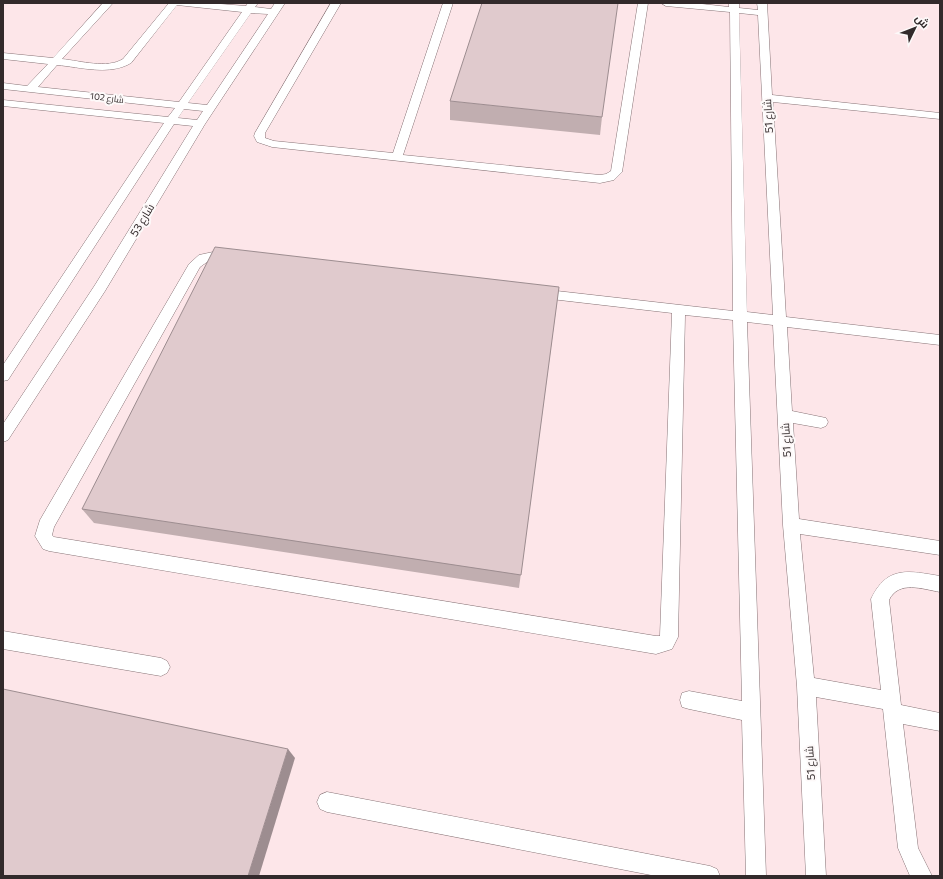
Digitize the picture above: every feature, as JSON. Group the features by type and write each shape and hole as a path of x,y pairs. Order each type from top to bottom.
{"lane":[{"path":"30,89 108,3"},
{"path":"3,56 108,67 122,64 127,61 174,3"},
{"path":"179,3 278,8"},
{"path":"336,3 260,133 259,138 267,143 600,179 614,175 617,168 643,3"},
{"path":"397,157 448,3"},
{"path":"666,3 762,8"},
{"path":"3,376 181,106 251,6"},
{"path":"734,6 740,315 756,876"},
{"name":"شارع 53","path":"3,436 100,288 200,124 278,8"},
{"name":"شارع 51","path":"762,8 791,525 806,686 816,876"},
{"name":"شارع 102","path":"3,86 210,110"},
{"path":"767,98 940,116"},
{"name":"شارع 102","path":"3,103 200,124"},
{"path":"679,308 669,637 663,645 54,546 49,544 43,536 46,525 195,264 203,258 213,256 679,308 740,315 940,340"},
{"path":"785,416 821,422"},
{"path":"791,525 940,548"},
{"path":"922,876 914,864 908,848 880,599 884,589 892,582 904,578 940,584"},
{"path":"3,640 161,667"},
{"path":"806,686 892,707 940,722"},
{"path":"689,700 751,712"},
{"path":"327,802 710,876"}],"building":[{"path":"482,3 618,3 602,117 450,101"},
{"path":"215,247 559,287 521,575 82,509"},
{"path":"3,689 288,749 248,876 3,876"}]}
